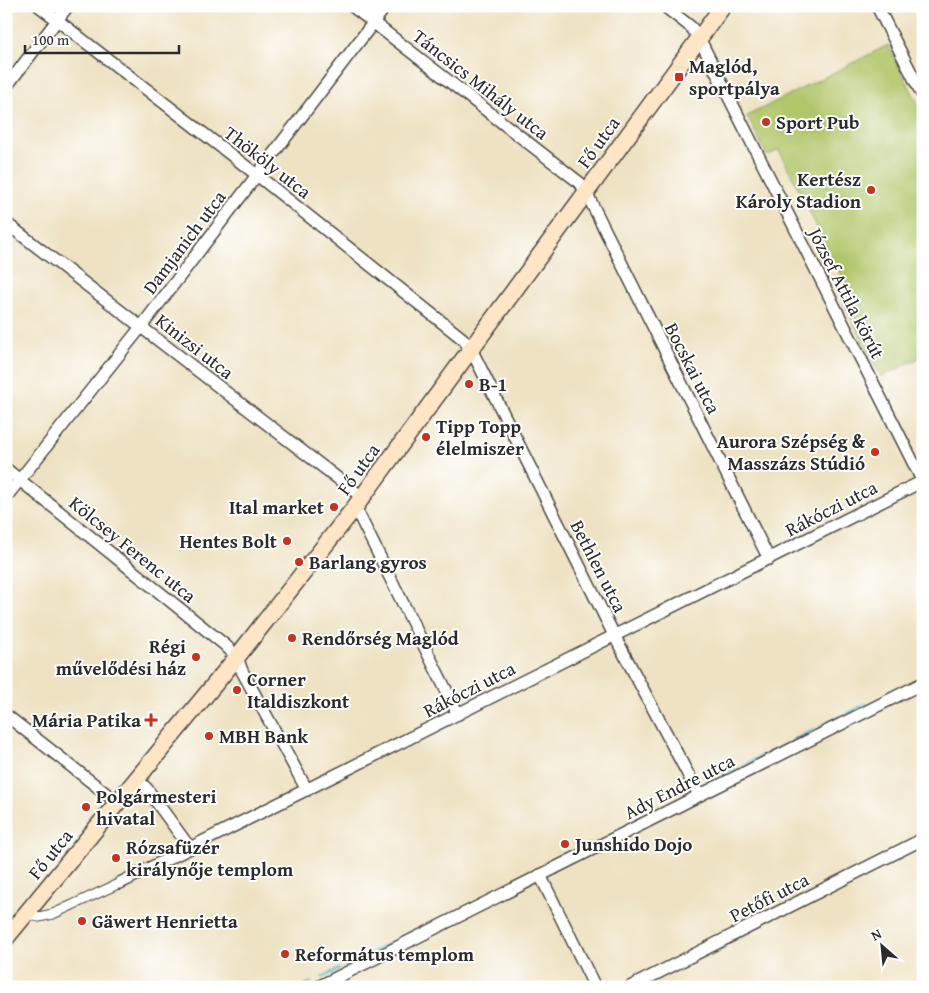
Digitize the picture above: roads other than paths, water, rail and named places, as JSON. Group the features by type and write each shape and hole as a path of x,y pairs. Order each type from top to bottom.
{"main road":[{"name":"Fő utca","path":"6,938 237,657 359,502 723,6"}],"street":[{"name":"Thököly utca","path":"39,6 257,175 463,339 471,349"},
{"path":"6,87 68,6"},
{"name":"Táncsics Mihály utca","path":"352,6 580,183 586,192"},
{"name":"Damjanich utca","path":"6,497 141,327 386,6"},
{"name":"József Attila körút","path":"664,6 690,27 699,38 923,482"},
{"path":"877,6 923,96"},
{"name":"Bocskai utca","path":"586,192 769,559"},
{"name":"Kinizsi utca","path":"6,223 141,327 359,502"},
{"name":"Bethlen utca","path":"471,349 614,635 699,795"},
{"name":"Kölcsey Ferenc utca","path":"6,469 225,645 237,657"},
{"name":"Rákóczi utca","path":"26,914 39,916 53,914 120,883 923,482"},
{"path":"359,502 458,714"},
{"path":"237,657 242,671 306,790"},
{"name":"Ady Endre utca","path":"318,987 923,684"},
{"path":"6,715 118,803"},
{"path":"137,779 147,789 190,848"},
{"name":"Petőfi utca","path":"630,987 923,839"},
{"path":"540,875 595,987"}],"waterway":[{"path":"845,715 866,704"},
{"path":"821,726 839,717"},
{"path":"792,741 815,729"},
{"path":"768,753 785,745"},
{"path":"742,766 762,756"},
{"path":"720,777 736,769"},
{"path":"701,787 714,780"},
{"path":"683,796 692,791"},
{"path":"576,850 589,844"},
{"path":"399,939 415,931"},
{"path":"372,953 393,942"},
{"path":"345,966 364,956"},
{"path":"323,977 339,969"},
{"path":"302,987 310,983"}],"place":[{"name":"Maglód, sportpálya","path":"679,77"},
{"name":"Sport Pub","path":"766,122"},
{"name":"Kertész Károly Stadion","path":"871,190"},
{"name":"B-1","path":"469,384"},
{"name":"Tipp Topp élelmiszer","path":"426,437"},
{"name":"Aurora Szépség & Masszázs Stúdió","path":"875,452"},
{"name":"Ital market","path":"334,507"},
{"name":"Hentes Bolt","path":"287,541"},
{"name":"Barlang gyros","path":"299,562"},
{"name":"Rendőrség Maglód","path":"292,638"},
{"name":"Régi művelődési ház","path":"196,657"},
{"name":"Corner Italdiszkont","path":"237,690"},
{"name":"Mária Patika","path":"151,720"},
{"name":"MBH Bank","path":"209,736"},
{"name":"Polgármesteri hivatal","path":"86,807"},
{"name":"Junshido Dojo","path":"565,844"},
{"name":"Rózsafüzér királynője templom","path":"116,858"},
{"name":"Gäwert Henrietta","path":"82,921"},
{"name":"Református templom","path":"285,954"}]}
